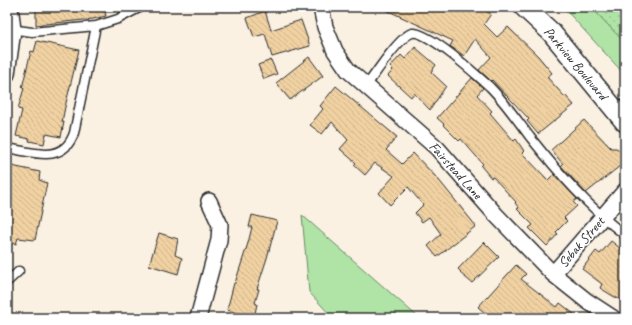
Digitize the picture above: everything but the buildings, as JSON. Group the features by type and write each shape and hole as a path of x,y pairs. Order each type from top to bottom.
{"street":[{"name":"Fairstead Lane","path":"321,7 325,27 335,51 348,70 367,85 437,148 496,215 553,274 587,301 613,318"},
{"name":"Parkview Boulevard","path":"524,7 551,32 625,122"},
{"path":"7,74 10,19"},
{"name":"Sebak Street","path":"553,274 625,191"},
{"path":"198,318 219,240 220,225 209,201"}],"lane":[{"path":"10,19 32,32 96,26 118,19 141,7"},
{"path":"7,148 48,155 63,150 71,142 96,26"},
{"path":"367,85 402,38 412,33 423,35 446,49 491,88 543,153 593,208 625,235"},
{"path":"7,282 19,271"}],"green space":[{"path":"563,7 625,7 625,75"},
{"path":"591,7 625,7 625,43"},
{"path":"302,215 419,318 333,318 309,292"}]}
